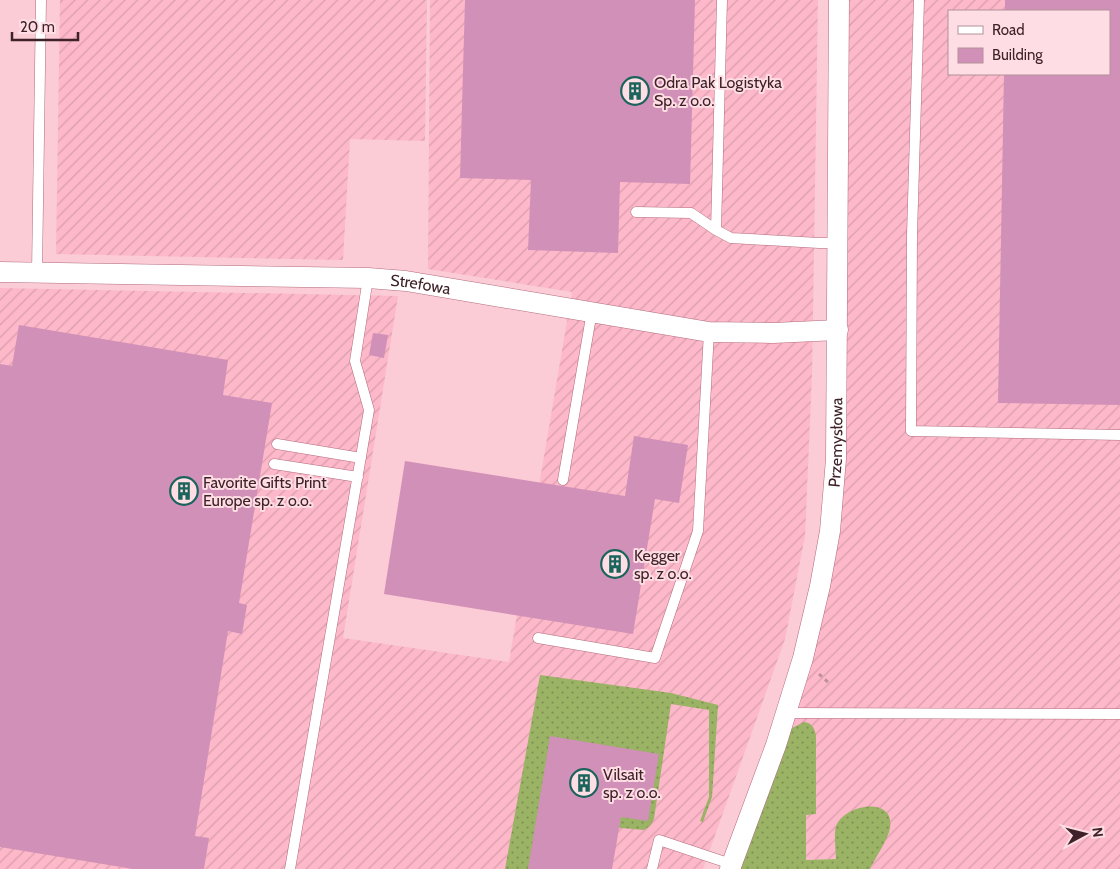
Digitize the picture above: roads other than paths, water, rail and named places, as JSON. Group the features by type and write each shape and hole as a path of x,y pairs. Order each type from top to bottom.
{"street":[{"name":"Przemysłowa","path":"730,866 776,745 803,658 820,586 830,531 836,460 839,0"},
{"name":"Strefowa","path":"0,272 368,278 406,281 709,332 773,333 838,330"}],"lane":[{"path":"37,272 41,0"},
{"path":"716,230 722,0"},
{"path":"919,0 912,235 911,431 1120,435"},
{"path":"636,212 691,212 731,238 838,243"},
{"path":"290,869 369,410 355,361 368,278"},
{"path":"563,480 592,311"},
{"path":"538,638 654,658 698,531 709,332"},
{"path":"277,444 361,458"},
{"path":"274,464 358,477"},
{"path":"785,713 1120,714"},
{"path":"652,869 660,840 730,866"}],"place":[{"name":"Odra Pak Logistyka Sp. z o.o.","path":"635,91"},
{"name":"Favorite Gifts Print Europe sp. z o.o.","path":"184,491"},
{"name":"Kegger sp. z o.o.","path":"615,564"},
{"name":"Vilsait sp. z o.o.","path":"584,783"}]}
